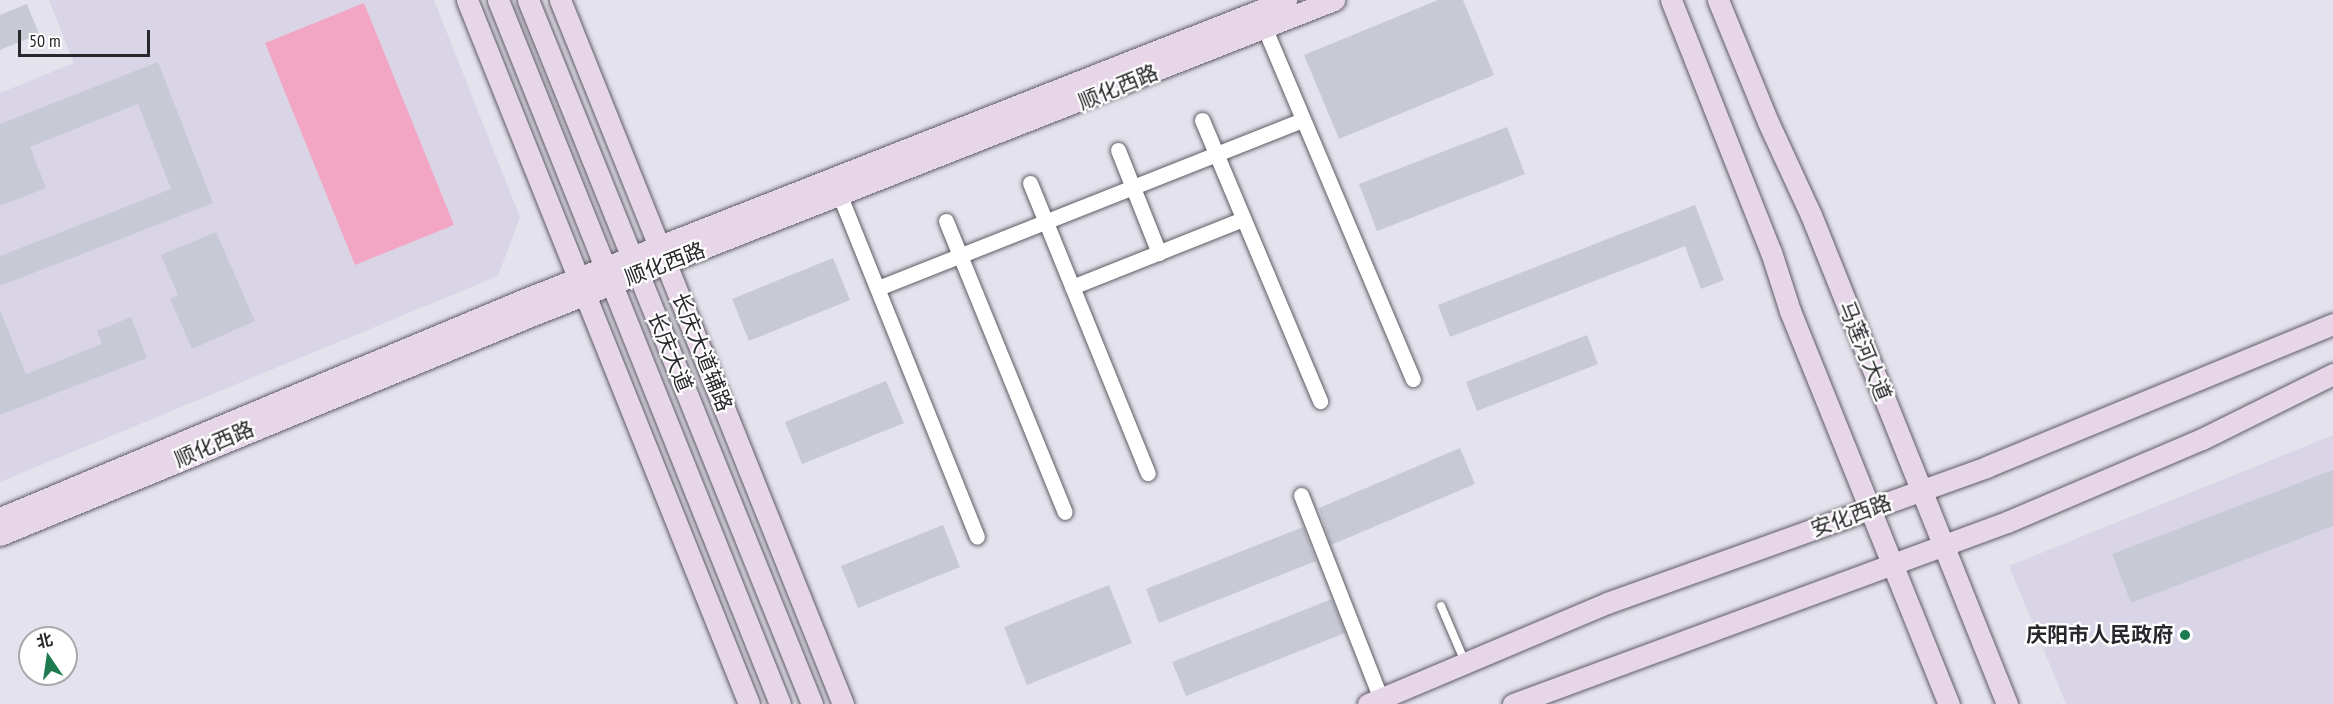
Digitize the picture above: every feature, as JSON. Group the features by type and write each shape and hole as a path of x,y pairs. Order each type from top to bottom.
{"main road":[{"path":"467,0 749,704"},
{"name":"长庆大道","path":"498,0 780,704"},
{"name":"长庆大道","path":"528,0 812,704"},
{"name":"长庆大道辅路","path":"560,0 843,704"},
{"name":"顺化西路","path":"0,518 636,266 1286,0"},
{"name":"顺化西路","path":"663,255 840,196 1334,0"},
{"path":"1671,0 1870,510 1949,704"},
{"name":"马莲河大道","path":"1718,0 1768,122 1811,215 2007,704"},
{"name":"顺化西路","path":"0,535 582,287"},
{"name":"安化西路","path":"1375,701 1607,603 1921,491 2333,324"},
{"path":"1513,704 1943,546 2202,439 2333,374"}],"street":[{"path":"1265,28 1413,379"},
{"path":"1202,120 1320,401"},
{"path":"878,288 1302,120"},
{"path":"1118,150 1159,252"},
{"path":"1030,183 1148,473"},
{"path":"840,196 976,536"},
{"path":"1072,287 1243,219"},
{"path":"946,221 1065,512"},
{"path":"1301,495 1375,701"}],"lane":[{"path":"1441,606 1466,663"}],"shaded area":[{"path":"49,0 434,0 520,217 498,276 0,482 0,93 74,63"},
{"path":"364,3 454,225 355,265 265,43"},
{"name":"庆阳市人民政府","path":"2333,435 2333,704 2066,704 2009,566"}],"building":[{"path":"1438,0 1463,0 1494,75 1339,139 1304,55"},
{"path":"27,4 39,34 0,50 0,15"},
{"path":"158,62 213,203 0,286 0,256 171,189 138,104 30,147 46,188 0,206 0,124"},
{"path":"1507,127 1525,174 1377,231 1359,184"},
{"path":"1695,205 1724,280 1701,289 1685,246 1450,337 1438,305"},
{"path":"216,232 255,321 192,349 170,299 178,295 161,255"},
{"path":"833,258 850,300 749,341 732,299"},
{"path":"0,310 26,374 102,344 97,331 131,317 147,358 0,415"},
{"path":"1587,335 1598,364 1477,411 1466,382"},
{"path":"886,381 904,423 802,464 785,422"},
{"path":"1460,448 1475,484 1331,545 1319,508"},
{"path":"2333,470 2333,526 2131,603 2112,554"},
{"path":"943,525 960,567 858,608 841,566"},
{"path":"1303,527 1316,561 1159,623 1146,589"},
{"path":"1109,585 1132,643 1027,685 1004,627"},
{"path":"1332,599 1345,633 1186,696 1172,662"}],"place":[{"name":"庆阳市人民政府","path":"2185,635"}]}
